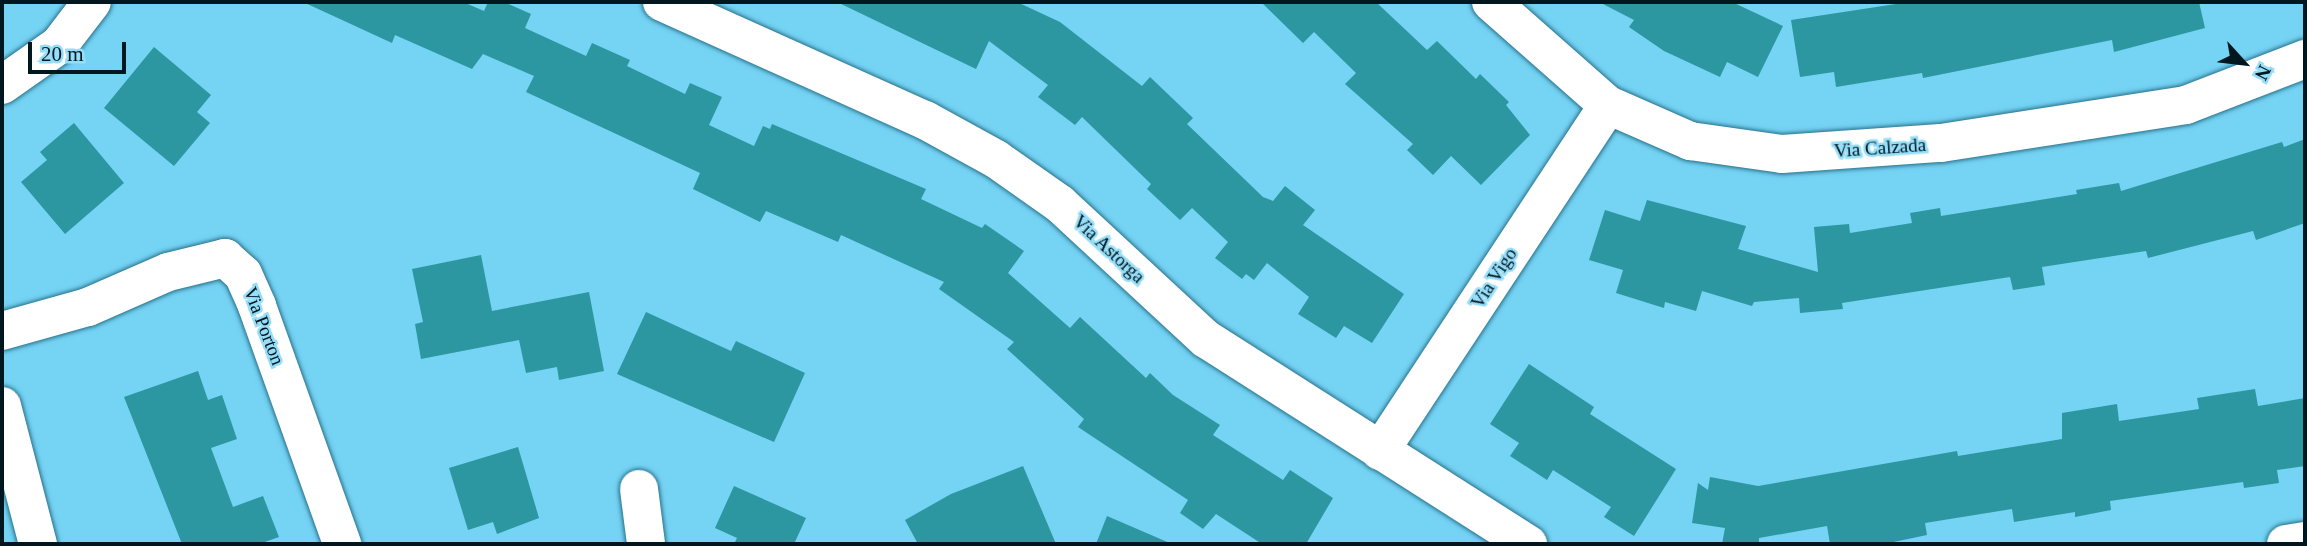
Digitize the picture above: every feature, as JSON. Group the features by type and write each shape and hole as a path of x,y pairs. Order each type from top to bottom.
{"street":[{"path":"2,85 59,45 92,2"},
{"name":"Via Astorga","path":"662,2 925,120 996,159 1060,204 1206,339 1528,544"},
{"name":"Via Calzada","path":"1491,2 1608,105 1689,141 1796,153 1941,143 2186,105 2305,59"},
{"name":"Via Vigo","path":"1380,451 1608,105"},
{"name":"Via Porton","path":"2,331 88,307 168,272 225,258 243,274 257,306 342,544"},
{"path":"2,406 38,544"},
{"path":"639,489 646,544"},
{"path":"2286,544 2305,541"}],"building":[{"path":"303,2 463,2 484,11 488,2 504,2 531,14 525,28 586,56 592,43 630,60 627,66 685,94 690,83 722,97 709,125 754,146 763,126 770,129 772,124 926,189 921,199 982,228 985,224 1024,251 1008,273 1070,328 1080,317 1146,378 1150,373 1173,395 1220,425 1213,435 1283,480 1290,470 1333,498 1306,544 1262,544 1216,514 1203,529 1180,513 1188,500 1078,427 1084,419 1007,349 1014,342 939,289 944,282 841,235 838,242 766,211 760,222 693,189 700,173 526,92 534,76 483,54 472,69 395,35 392,43"},
{"path":"837,2 1017,2 1060,22 1142,86 1150,77 1193,118 1187,124 1263,197 1273,201 1285,186 1315,210 1303,225 1404,294 1372,343 1344,326 1336,338 1298,314 1309,297 1267,263 1254,280 1246,274 1242,279 1215,258 1228,242 1192,208 1180,220 1147,189 1151,184 1082,117 1075,125 1038,97 1048,85 989,41 976,69"},
{"path":"1261,2 1376,2 1427,50 1437,41 1476,79 1480,74 1509,102 1506,105 1530,135 1481,185 1451,156 1433,175 1407,150 1413,144 1345,84 1356,73 1314,32 1303,43"},
{"path":"1599,2 1732,2 1783,26 1758,77 1727,62 1720,77 1664,51 1629,27 1634,20"},
{"path":"1909,2 2199,2 2205,28 2114,52 2112,40 1923,78 1922,73 1836,87 1834,72 1800,77 1791,20"},
{"path":"154,47 211,95 197,112 210,123 174,166 104,108"},
{"path":"74,123 124,183 65,234 21,182 47,160 40,152"},
{"path":"2305,139 2305,223 2256,240 2253,231 2148,258 2146,251 2042,267 2045,285 2013,290 2010,277 1842,303 1843,309 1800,313 1799,298 1754,302 1752,306 1702,291 1696,311 1665,302 1664,308 1616,293 1623,270 1589,260 1605,210 1640,221 1647,200 1746,226 1738,249 1818,272 1814,227 1849,224 1850,233 1912,223 1910,213 1940,208 1941,216 2077,194 2076,190 2119,183 2121,191 2282,142 2284,147"},
{"path":"481,255 492,311 589,292 604,371 559,380 557,367 526,373 519,340 421,359 415,324 423,322 412,269"},
{"path":"646,312 731,351 736,341 805,373 774,442 617,374"},
{"path":"1529,364 1594,407 1590,414 1676,469 1634,536 1604,517 1611,507 1553,470 1547,480 1510,456 1519,443 1490,424"},
{"path":"198,371 208,400 222,395 237,439 211,448 233,507 263,496 279,537 259,544 182,544 124,397"},
{"path":"2255,389 2258,406 2305,398 2305,466 2277,470 2279,483 2244,488 2243,482 2110,501 2111,510 2075,517 2075,512 2014,522 2012,509 1925,523 1927,535 1884,544 1830,544 1827,526 1759,538 1759,544 1722,544 1725,528 1692,523 1698,483 1708,490 1710,477 1758,486 1957,451 1958,456 2062,439 2062,413 2117,404 2119,421 2199,409 2197,398"},
{"path":"518,447 539,518 497,534 493,522 468,530 449,468"},
{"path":"1023,466 1056,544 918,544 905,520 951,494"},
{"path":"734,486 806,518 794,544 734,544 737,538 715,528"},
{"path":"1107,516 1172,544 1096,544"}]}
